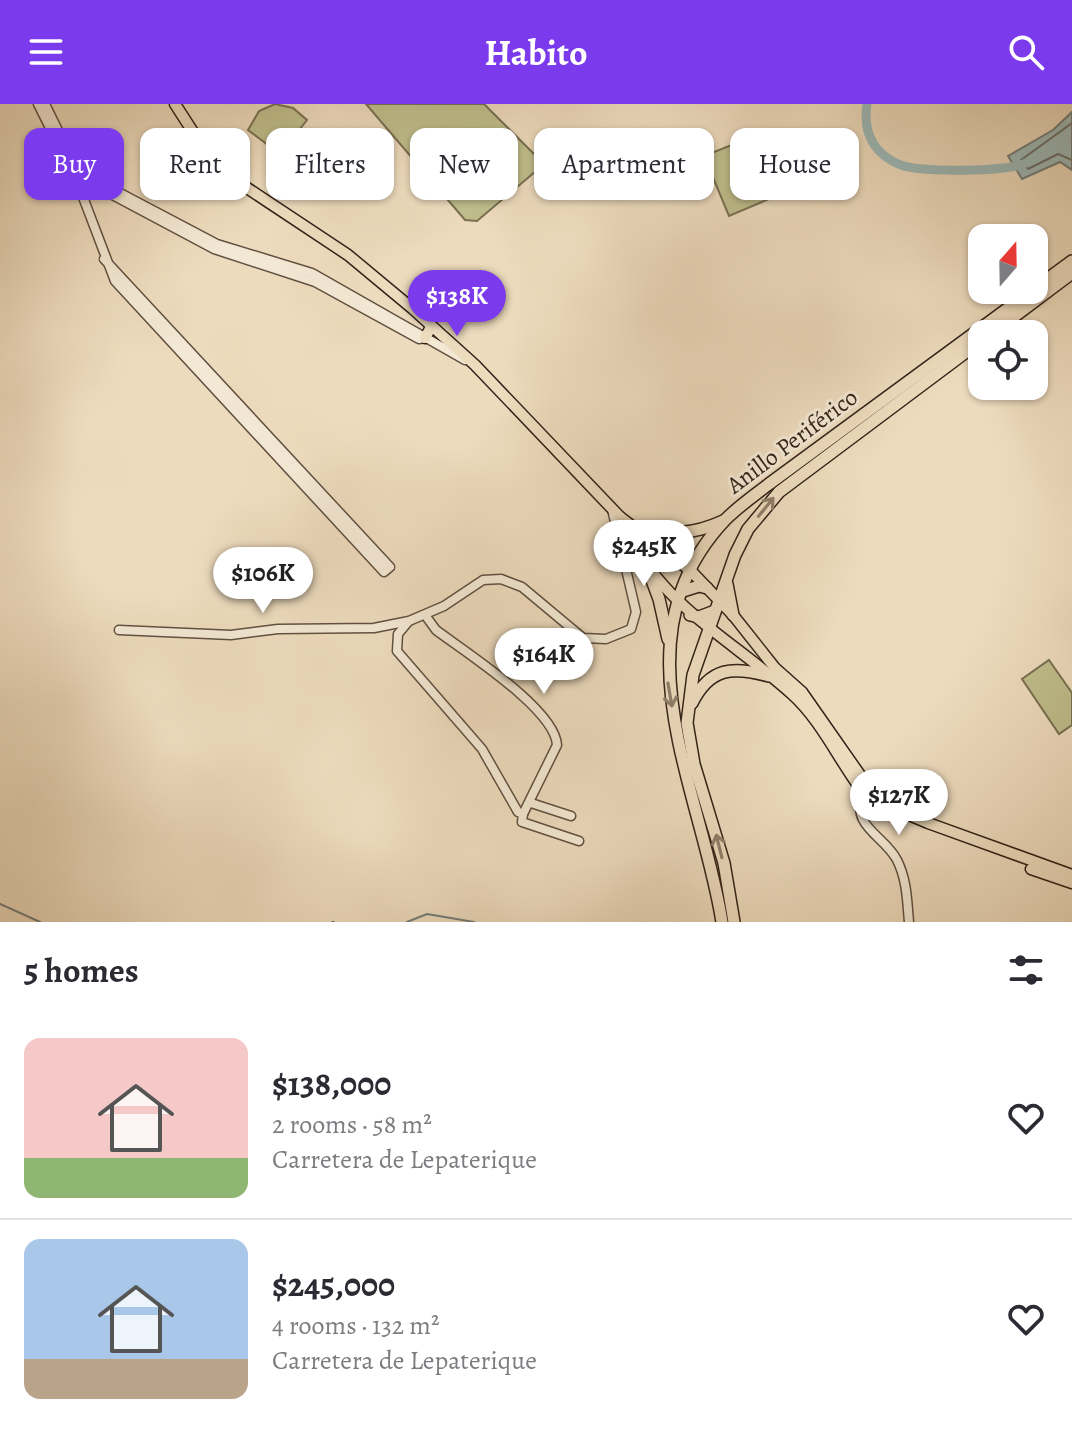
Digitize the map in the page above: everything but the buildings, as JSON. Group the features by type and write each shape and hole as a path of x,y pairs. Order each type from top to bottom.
{"highway":[{"name":"Anillo Periférico","path":"1048,279 1072,261"},
{"path":"1010,320 1072,273"},
{"name":"Anillo Periférico","path":"722,922 668,686 668,642 691,571 727,519 801,460 1014,304"},
{"name":"Anillo Periférico","path":"734,922 718,838 694,764 688,711 693,675 728,575 748,529 779,492 968,350"},
{"path":"638,528 679,534 700,532 727,519"},
{"path":"644,559 659,599 668,642"},
{"path":"728,575 727,596 733,615"},
{"path":"683,591 699,586 707,588"},
{"path":"690,615 699,617 717,605"},
{"path":"688,711 697,693 722,672 744,669 769,676"}],"main road":[{"path":"175,104 202,146 229,176 348,255 475,365 620,517 691,571 717,605 733,615 753,641 802,692 867,787 885,803 1002,852 1072,875"},
{"path":"425,338 431,327"},
{"path":"620,517 644,559 678,604 797,699 863,793 893,816 1072,883"},
{"path":"744,658 741,643 753,641"}],"street":[{"path":"38,104 51,128"},
{"path":"45,104 55,128"},
{"path":"84,200 104,259 115,281 387,569 104,259"},
{"path":"124,200 214,249 305,278 475,365"},
{"path":"119,630 231,635 278,629 374,628 425,615 483,580 501,579 522,587 583,638 606,639 631,629 636,612 612,509"},
{"path":"425,615 436,630 514,691 551,725 557,745 523,814 522,822 579,841"},
{"path":"409,621 398,634 397,651 477,744 518,812 523,814"},
{"path":"863,793 859,808 864,825 893,854 905,878 909,922"},
{"path":"531,803 571,816"}],"shaded area":[{"path":"275,104 293,108 307,120 301,128 266,128 266,144 249,128 259,111"},
{"path":"366,104 484,104 508,128 410,128 410,156 394,137 394,128 386,128"},
{"path":"518,138 534,154 534,173 518,186"},
{"path":"730,146 730,200 767,200 729,216 714,180 714,152"},
{"path":"448,200 502,200 477,221 465,220"},
{"path":"1049,660 1072,693 1072,725 1059,734 1022,679"}],"water":[{"path":"1072,112 1072,170 1060,162 1022,179 1008,156 1053,130"}],"waterway":[{"path":"867,104 866,123 871,140 882,153 898,164 923,169 962,170 1026,163"},
{"path":"0,904 40,922"},
{"path":"407,922 427,914 474,922"}]}
